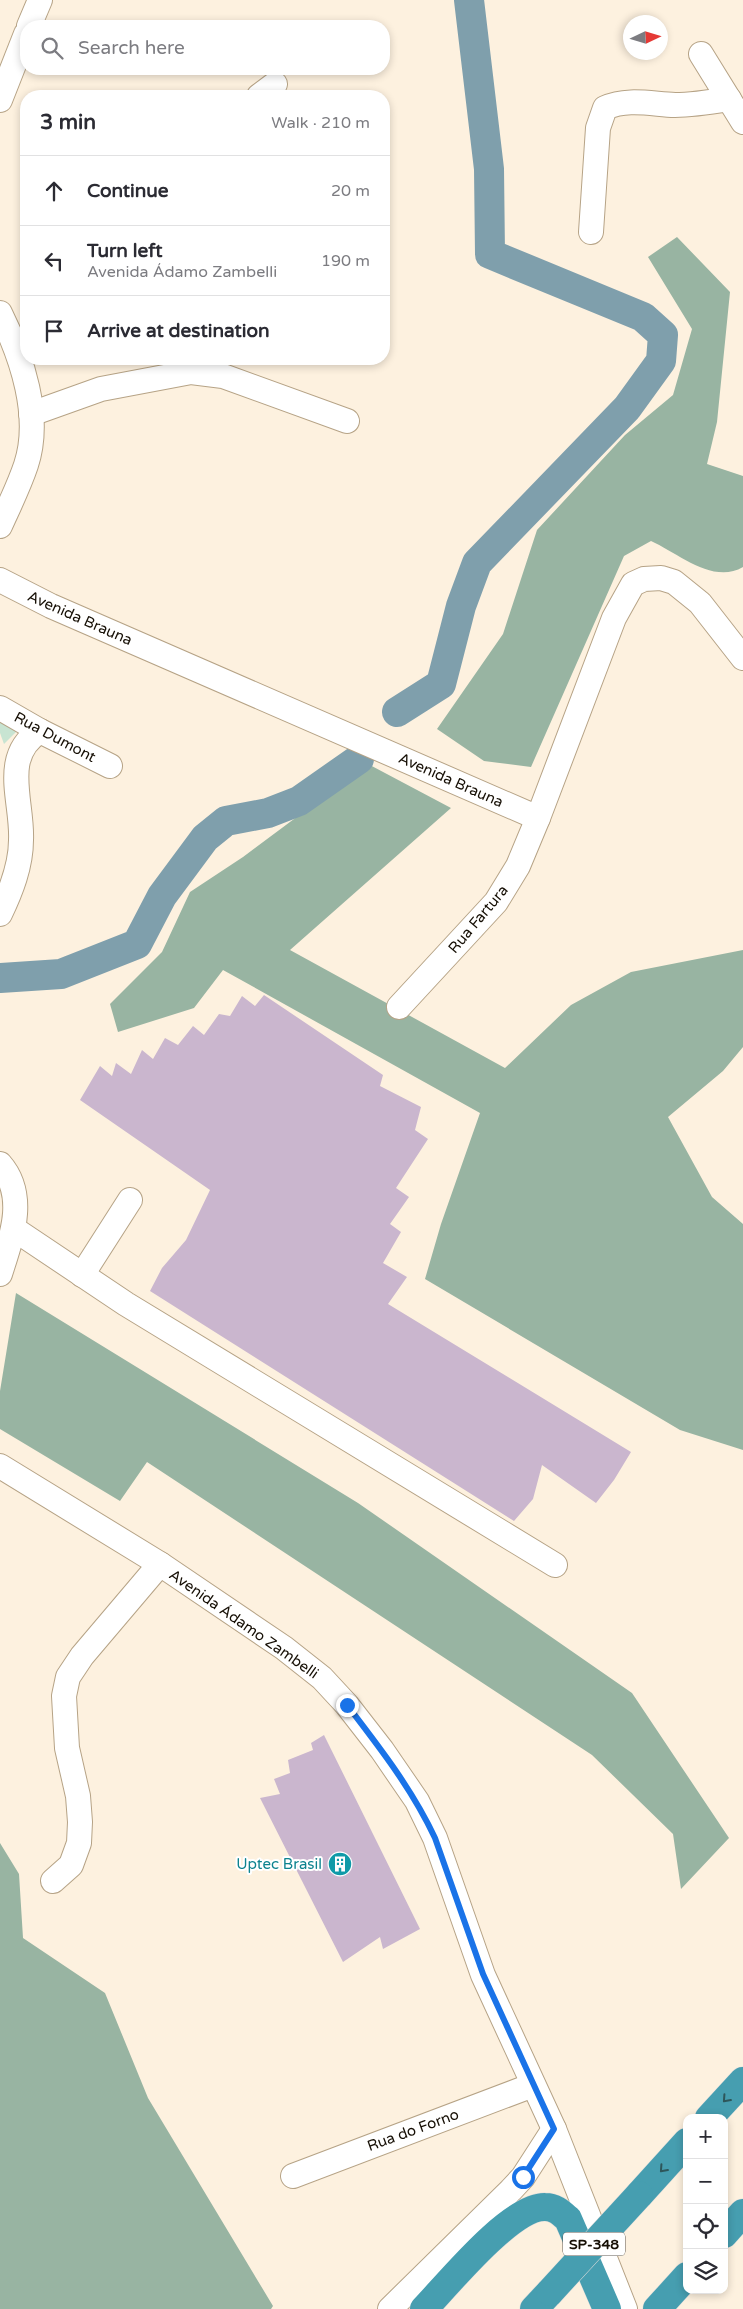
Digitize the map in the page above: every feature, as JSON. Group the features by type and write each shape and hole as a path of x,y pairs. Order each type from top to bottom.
{"highway":[{"path":"713,2114 743,2081"},
{"name":"SP-348","path":"542,2301 683,2146"},
{"path":"424,2309 503,2226 527,2211 545,2207 555,2209 568,2219 607,2309"},
{"path":"728,2230 743,2213"},
{"path":"657,2309 682,2282"}],"street":[{"path":"32,20 40,0"},
{"path":"0,100 20,49"},
{"path":"701,54 743,122"},
{"path":"591,232 598,128 605,108 614,104 631,102 674,105 729,100"},
{"path":"0,313 20,363"},
{"path":"0,526 26,464 30,442 31,414 21,365"},
{"path":"31,414 101,389 192,372 223,376 347,421"},
{"path":"538,818 614,618 633,584 644,579 661,578 674,582 700,603 743,658"},
{"name":"Avenida Brauna","path":"0,580 51,606 538,818"},
{"name":"Rua Dumont","path":"0,708 40,731 110,766"},
{"path":"0,914 16,873 22,841 8,756 40,731"},
{"name":"Rua Fartura","path":"399,1007 496,902 518,866 538,818"},
{"path":"0,1164 14,1186 14,1229 0,1274"},
{"path":"82,1275 130,1200"},
{"path":"14,1229 126,1304 555,1565"},
{"name":"Avenida Ádamo Zambelli","path":"0,1466 160,1564 284,1648 322,1678 347,1705 382,1750 417,1800 435,1838 483,1974 554,2129 625,2309"},
{"path":"53,1880 71,1865 79,1843 78,1796 67,1748 64,1696 68,1677 82,1656 160,1564"},
{"name":"Rua do Forno","path":"293,2176 533,2085"},
{"path":"390,2309 523,2177 554,2129"}],"green space":[{"path":"677,237 730,292 717,422 707,464 743,476 743,567 732,572 708,570 651,541 624,556 531,767 484,761 437,729 503,634 537,530 625,435 673,395 692,329 648,257"},
{"path":"0,719 23,725 4,744 0,733"},
{"path":"368,764 451,808 290,950 505,1068 571,1005 631,972 743,950 743,1047 723,1071 668,1117 712,1197 743,1224 743,1450 680,1430 425,1279 441,1224 480,1113 223,970 194,1008 118,1032 110,1004 162,952 190,892 243,857"},
{"path":"16,1293 358,1503 632,1693 729,1838 681,1889 673,1834 592,1755 147,1462 120,1501 0,1429 0,1391"},
{"path":"0,1843 19,1874 23,1938 105,1993 148,2098 273,2306 271,2309 0,2309"}],"building":[{"path":"264,995 383,1075 380,1086 421,1107 415,1130 428,1139 396,1188 409,1197 390,1224 401,1232 383,1263 407,1277 388,1304 631,1452 614,1480 596,1503 542,1465 533,1499 514,1521 150,1291 162,1268 186,1240 210,1190 80,1100 100,1066 112,1076 116,1063 131,1074 142,1050 153,1059 165,1038 178,1045 193,1026 204,1035 219,1014 230,1016 242,996 255,1006"},
{"name":"Uptec Brasil","path":"324,1735 420,1929 383,1949 380,1937 343,1962 260,1798 280,1794 274,1779 290,1773 288,1760 313,1750 311,1743"}],"waterway":[{"path":"397,712 441,684 461,606 477,563 627,408 661,361 663,335 643,317 490,254 489,169 469,0"},
{"path":"0,978 61,974 137,944 162,896 205,838 226,821 268,813 299,801 359,759"}],"place":[{"name":"Uptec Brasil","path":"340,1864"}],"route":[{"path":"347,1705 417,1800 427,1820 465,1920 483,1974 554,2129 523,2177"}]}
